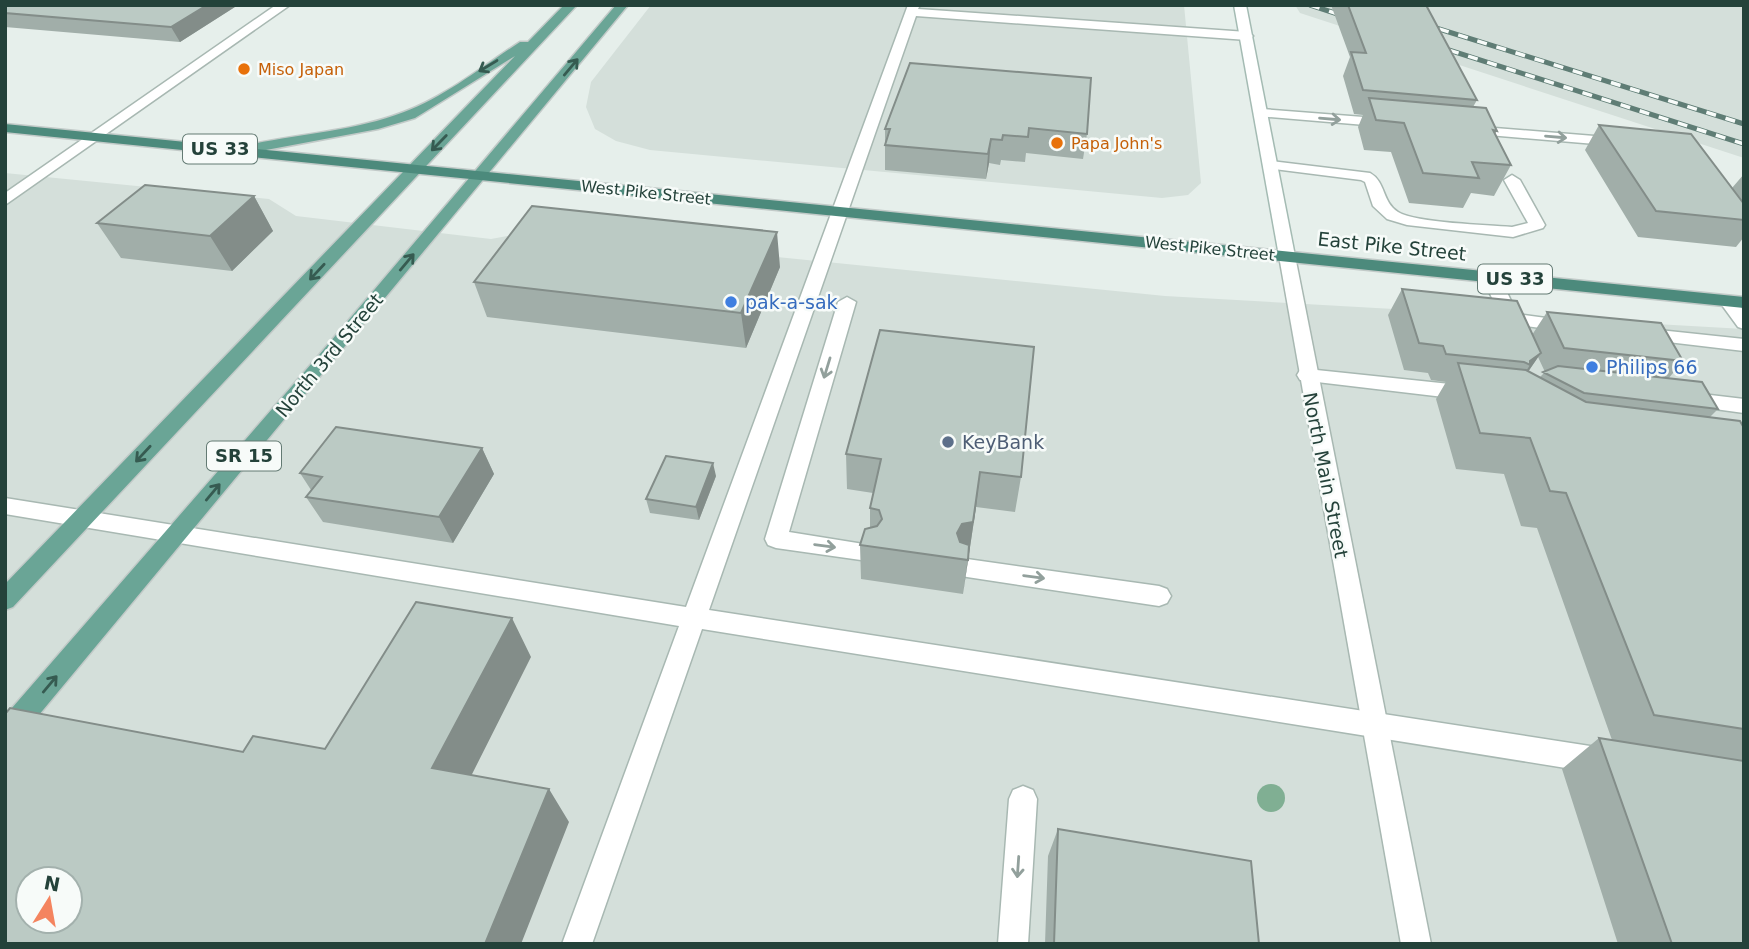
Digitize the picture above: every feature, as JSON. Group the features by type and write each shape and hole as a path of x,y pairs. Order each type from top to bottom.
{"highway":[{"name":"West Pike Street","path":"5,128 1287,256"},
{"name":"East Pike Street","path":"1287,256 1736,302"}],"main road":[{"path":"5,600 571,5"},
{"name":"North 3rd Street","path":"5,736 622,5"},
{"path":"240,151 378,125 410,115 432,104 547,31"}],"street":[{"path":"5,200 284,5"},
{"name":"North Main Street","path":"1240,5 1262,113 1307,375 1416,944"},
{"path":"577,944 913,9 1247,36"},
{"path":"1262,113 1408,125"},
{"path":"1448,128 1638,144"},
{"path":"1271,165 1365,176 1372,180 1379,203 1393,216 1413,222 1513,232 1537,225 1512,180"},
{"path":"1491,277 1521,345"},
{"path":"847,302 776,539 868,552"},
{"path":"1736,302 1744,323"},
{"path":"1510,319 1592,328"},
{"path":"1620,331 1744,345"},
{"path":"1307,375 1493,396"},
{"path":"1671,397 1744,406"},
{"path":"5,506 453,580 1626,764"},
{"path":"967,568 1159,596"},
{"path":"1013,944 1023,799"}],"shaded area":[{"path":"651,5 1184,5 1201,183 1188,195 1162,198 650,150 616,141 595,129 586,107 591,82"},
{"path":"1295,5 1744,5 1744,158 1300,13"},
{"path":"5,173 269,199 296,216 491,239 529,232 1165,296 1744,329 1744,944 5,944"}],"building":[{"path":"5,5 207,5 171,27 5,13"},
{"path":"1348,5 1426,5 1477,100 1363,90 1351,52 1366,53"},
{"path":"910,63 1091,78 1087,134 1029,128 1028,137 1003,135 1002,140 991,139 988,154 885,145 890,129 885,129"},
{"path":"1369,98 1486,108 1497,131 1493,130 1511,165 1472,162 1479,178 1423,173 1404,123 1376,120"},
{"path":"1599,125 1691,134 1744,204 1744,220 1656,211"},
{"path":"145,185 254,196 210,236 97,223"},
{"path":"532,206 777,232 741,313 474,282"},
{"path":"1402,289 1517,301 1541,353 1530,361 1530,365 1524,362 1446,354 1443,346 1419,343"},
{"path":"1547,312 1661,323 1683,361 1564,348"},
{"path":"880,330 1034,347 1021,477 980,472 973,522 962,524 957,533 960,542 969,545 968,560 860,545 865,529 877,526 882,519 879,510 870,508 881,459 846,454"},
{"path":"1458,363 1526,370 1586,402 1740,421 1744,428 1744,729 1654,715 1566,493 1550,491 1530,438 1480,433"},
{"path":"1558,366 1702,382 1718,409 1584,393 1543,372"},
{"path":"336,427 482,448 439,517 306,497 322,477 300,473"},
{"path":"666,456 713,463 696,507 646,499"},
{"path":"416,602 512,618 432,768 549,789 485,944 5,944 5,714 10,708 243,752 253,736 325,749"},
{"path":"1599,738 1744,761 1744,944 1672,944"},
{"path":"1058,829 1251,861 1259,944 1054,944"}],"railway":[{"path":"1310,5 1353,19"},
{"path":"1420,23 1744,124"},
{"path":"1430,44 1744,144"}],"place":[{"name":"Miso Japan","path":"244,69"},
{"name":"Papa John's","path":"1057,143"},
{"name":"pak-a-sak","path":"731,302"},
{"name":"Philips 66","path":"1592,367"},
{"name":"KeyBank","path":"948,442"}]}
